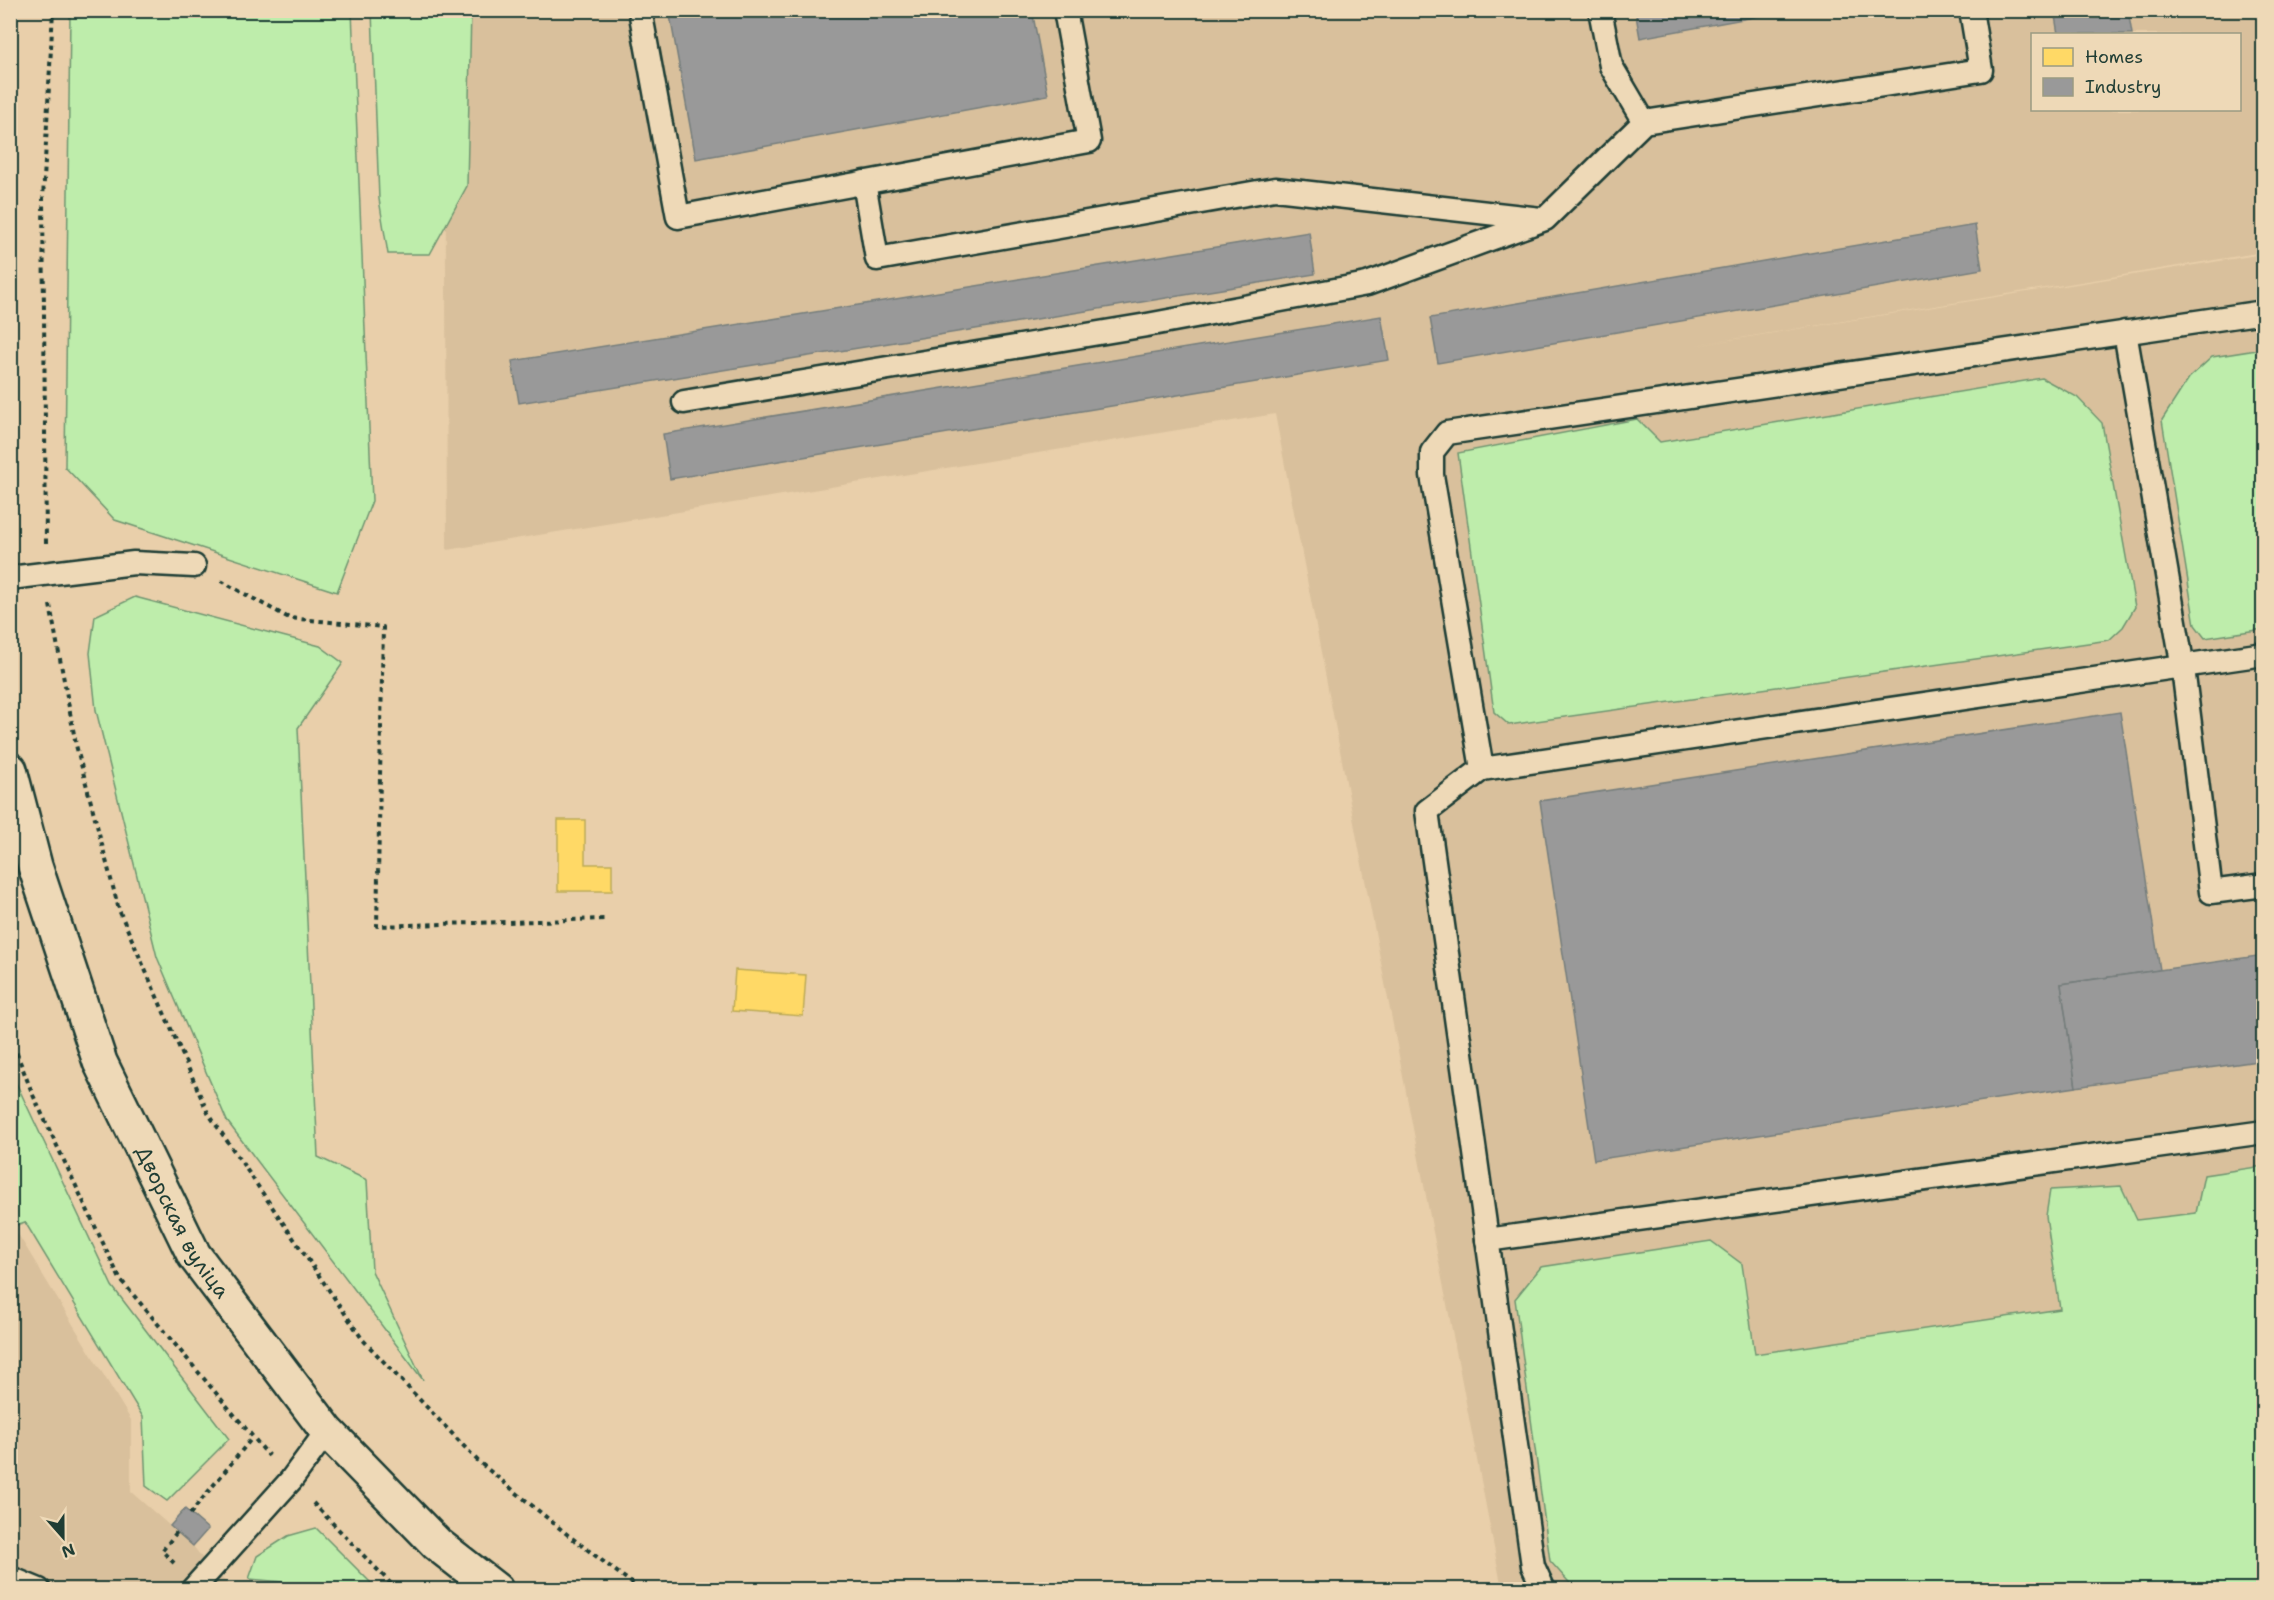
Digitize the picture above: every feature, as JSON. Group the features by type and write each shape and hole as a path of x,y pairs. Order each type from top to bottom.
{"street":[{"name":"Дворская вуліца","path":"10,770 35,866 100,1062 194,1255 327,1431 437,1544 496,1590"}],"lane":[{"path":"640,10 678,217 1089,141 1065,10"},
{"path":"1600,10 1611,66 1644,122"},
{"path":"684,402 1147,325 1367,284 1545,219 1644,122 1981,70 1971,10"},
{"path":"864,182 877,259 1275,189 1545,219"},
{"path":"1482,769 1432,475 1432,452 1447,433 2264,312"},
{"path":"2125,333 2183,668 2211,892 2264,885"},
{"path":"10,578 134,563 194,566"},
{"path":"1544,1590 1533,1566 1427,812 1482,769 2183,668 2264,654"},
{"path":"1487,1240 2264,1132"},
{"path":"192,1590 291,1480 327,1431"},
{"path":"10,1578 39,1590"}],"path":[{"path":"53,10 43,200 46,574 56,648 76,745 119,910 208,1113 363,1340 479,1462 568,1535 641,1590"},
{"path":"194,566 289,618 383,627 377,926 604,919"},
{"path":"10,1036 33,1095 120,1279 252,1438 397,1590"},
{"path":"190,1514 252,1438"}],"shaded area":[{"path":"445,11 2263,11 2263,252 1692,346 2263,254 2263,1589 1502,1589 1275,414 447,550"},
{"path":"18,1234 131,1420 131,1492 193,1546 211,1569 234,1589 11,1590 10,1238"}],"green space":[{"path":"70,11 352,11 372,501 337,592 115,520 65,467"},
{"path":"372,11 471,11 467,186 430,254 388,254 379,199"},
{"path":"2263,349 2263,629 2205,638 2195,625 2162,420 2189,378 2212,357"},
{"path":"2042,378 2077,397 2102,423 2135,607 2123,627 2109,640 1509,725 1494,712 1458,453 1637,419 1660,442"},
{"path":"135,597 320,646 343,663 298,728 318,1157 367,1180 372,1271 423,1380 227,1121 157,957 96,710 90,653 95,616"},
{"path":"10,1070 112,1286 229,1439 167,1501 146,1486 143,1417 25,1222 11,1227"},
{"path":"2263,1166 2263,1589 1576,1590 1550,1561 1515,1299 1541,1267 1711,1241 1742,1264 1755,1354 2060,1309 2046,1216 2050,1190 2121,1186 2137,1220 2196,1213 2204,1175"},
{"path":"316,1528 377,1589 293,1589 283,1582 249,1579 257,1556 288,1536"}],"building: Homes":[{"path":"558,820 585,820 585,864 612,864 612,891 558,891"},
{"path":"735,970 806,975 803,1016 732,1011"}],"building: Industry":[{"path":"669,10 1032,10 1048,95 696,159"},
{"path":"1635,10 1793,10 1640,38"},
{"path":"2054,10 2128,10 2132,33 2058,33"},
{"path":"1975,225 1982,269 1438,363 1430,318"},
{"path":"1309,232 1315,274 519,403 512,361"},
{"path":"1381,316 1389,360 670,479 663,434"},
{"path":"2120,712 2160,970 2061,984 2076,1087 1594,1160 1540,801"},
{"path":"2264,955 2264,1060 2076,1087 2061,984"},
{"path":"185,1509 208,1529 193,1546 170,1526"}]}
